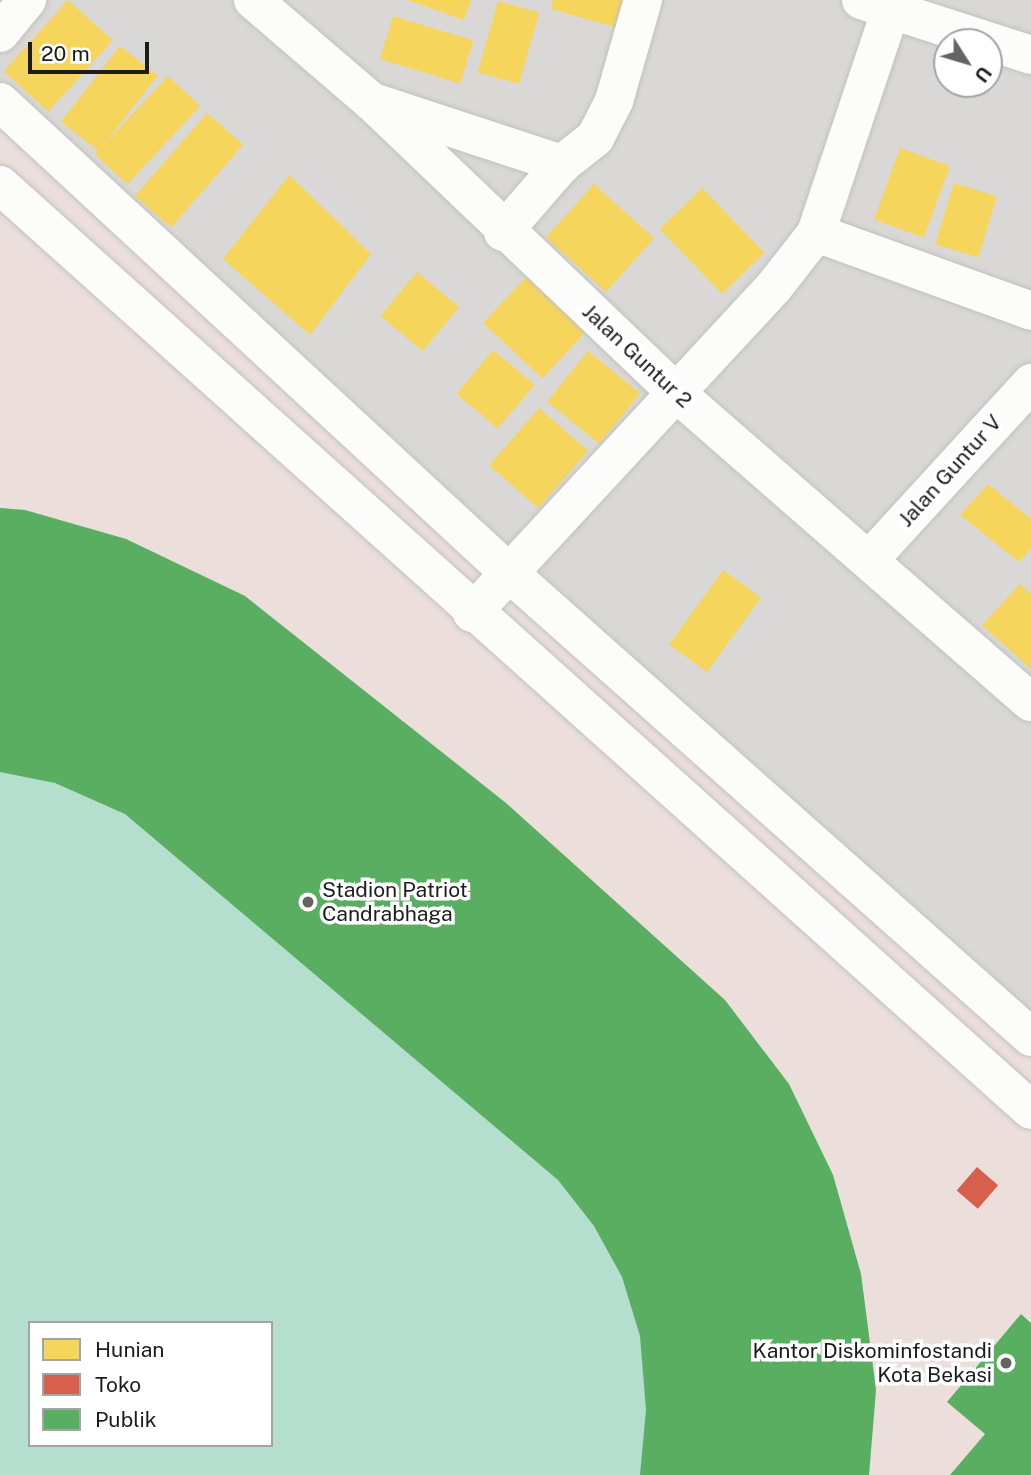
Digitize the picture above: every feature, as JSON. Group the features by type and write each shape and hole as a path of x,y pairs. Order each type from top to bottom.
{"street":[{"path":"0,33 27,0"},
{"name":"Jalan Guntur 2","path":"253,0 371,101 503,232 674,391 1031,702"},
{"path":"503,232 562,164 595,138 614,101 643,0"},
{"path":"472,613 674,391 774,287 816,233 882,3 1031,55"},
{"path":"371,101 562,164"},
{"path":"0,102 508,572 1031,1037"},
{"path":"0,185 472,613 1031,1110"},
{"path":"816,233 1031,311"},
{"name":"Jalan Guntur V","path":"870,559 1031,383"}],"shaded area":[{"path":"0,0 1031,0 1031,1037 0,110"},
{"name":"Stadion Patriot Candrabhaga","path":"0,110 1031,1037 1031,1475 0,1475"}],"green space":[{"name":"Stadion Patriot Candrabhaga","path":"0,508 25,510 126,539 245,596 506,803 789,1084 833,1175 861,1274 876,1390 869,1475 0,1475"}],"building: Hunian":[{"path":"68,0 113,40 48,111 4,71"},
{"path":"407,0 471,0 464,20"},
{"path":"553,0 630,0 622,29 551,9"},
{"path":"498,1 539,13 519,84 478,72"},
{"path":"393,16 473,41 460,84 380,59"},
{"path":"120,46 158,76 99,151 61,122"},
{"path":"168,76 200,106 127,184 95,154"},
{"path":"207,113 243,144 171,228 135,196"},
{"path":"900,148 950,166 924,238 874,219"},
{"path":"289,175 371,254 310,335 223,259"},
{"path":"954,183 997,196 978,257 935,244"},
{"path":"594,184 654,238 606,292 546,238"},
{"path":"702,188 765,253 722,294 660,229"},
{"path":"417,272 459,307 422,351 380,316"},
{"path":"526,277 585,332 542,378 483,323"},
{"path":"493,350 534,385 498,428 456,394"},
{"path":"588,351 640,393 599,444 547,402"},
{"path":"539,408 588,451 538,508 489,465"},
{"path":"988,484 1031,519 1031,548 1019,562 960,515"},
{"path":"723,570 761,598 707,672 669,644"},
{"path":"1020,584 1031,594 1031,669 982,625"}],"building: Toko":[{"path":"977,1167 998,1185 978,1209 957,1190"}],"building: Publik":[{"path":"0,508 25,510 126,539 245,596 506,803 725,1000 789,1084 833,1175 861,1274 876,1390 869,1475 640,1475 646,1410 640,1336 622,1277 594,1226 558,1180 125,814 55,783 0,772"},
{"name":"Kantor Diskominfostandi Kota Bekasi","path":"1021,1314 1031,1323 1031,1475 950,1475 985,1434 947,1402"}],"place":[{"name":"Stadion Patriot Candrabhaga","path":"308,902"},
{"name":"Kantor Diskominfostandi Kota Bekasi","path":"1006,1363"}]}
